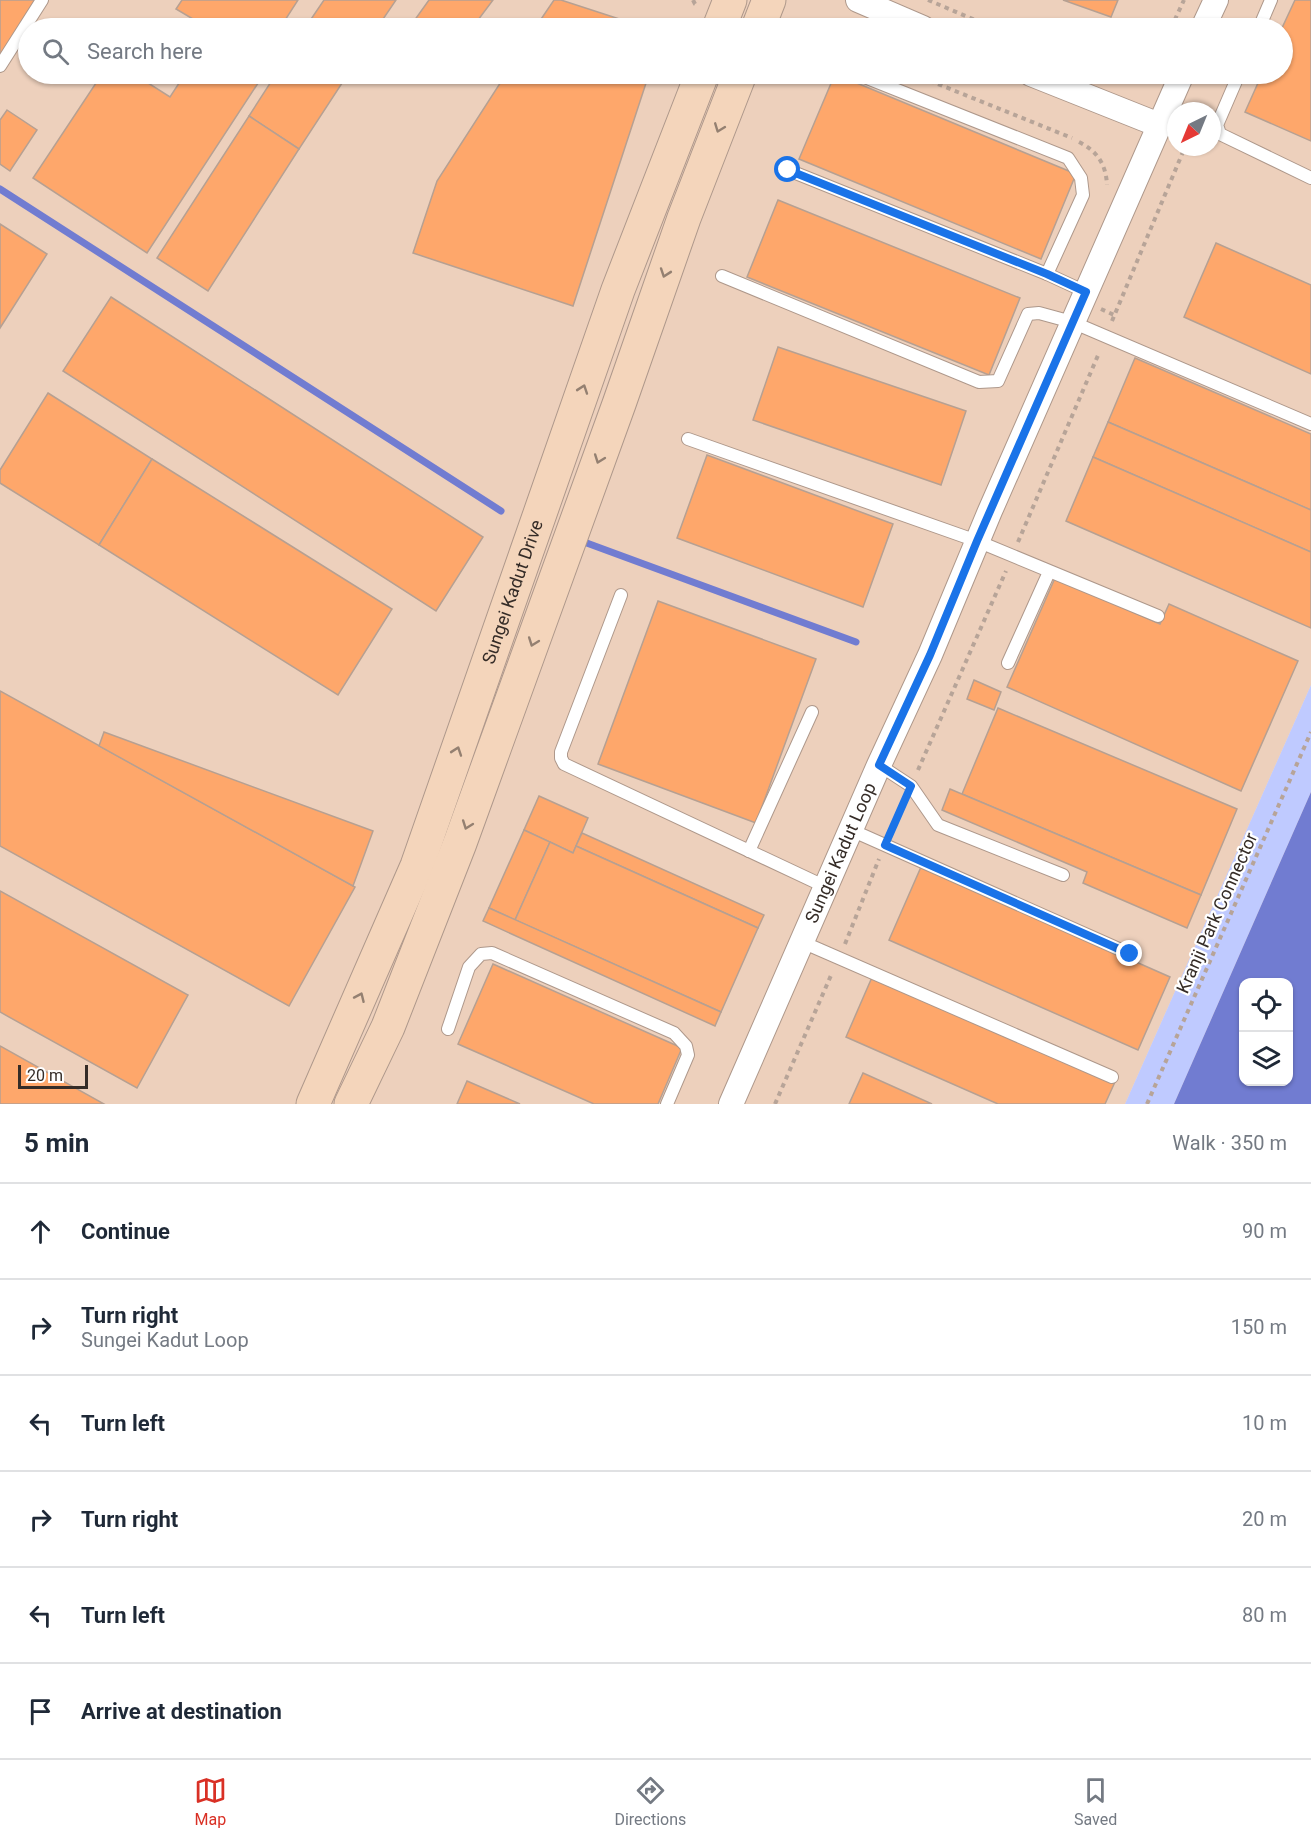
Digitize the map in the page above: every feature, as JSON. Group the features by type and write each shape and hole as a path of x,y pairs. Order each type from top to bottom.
{"main road":[{"path":"723,18 730,0"},
{"path":"762,18 769,0"},
{"name":"Sungei Kadut Drive","path":"313,1104 417,866 614,301 698,84"},
{"name":"Sungei Kadut Drive","path":"351,1104 388,1027 460,843 684,218 736,84"}],"street":[{"path":"858,0 900,18"},
{"path":"1208,18 1216,0"},
{"path":"1056,84 1159,125"},
{"name":"Sungei Kadut Loop","path":"732,1104 1177,84"}],"lane":[{"path":"31,18 42,0"},
{"path":"1263,18 1271,0"},
{"path":"0,66 18,38"},
{"path":"882,84 1068,158 1081,177 1083,195 1047,274"},
{"path":"1235,84 1217,125 1220,134 1311,178"},
{"path":"788,170 1047,274 1086,292"},
{"path":"722,276 979,382 998,381 1028,314 1040,312 1106,336 1311,424"},
{"path":"688,439 977,541 1158,616"},
{"path":"1008,663 1049,572"},
{"path":"621,595 561,758 569,767 826,887"},
{"path":"749,851 812,712"},
{"path":"879,765 911,786 938,825 1063,875"},
{"path":"851,830 1130,954"},
{"path":"802,942 1112,1077"},
{"path":"448,1029 470,967 481,954 492,953 674,1033 686,1046 688,1055 667,1104"}],"path":[{"path":"928,0 970,18"},
{"path":"1176,18 1184,0"},
{"path":"775,1104 839,958 885,845 1012,556 1181,156"},
{"name":"Kranji Park Connector","path":"1147,1104 1311,732"}],"shaded area":[{"path":"0,0 1311,0 1311,685 1125,1104 0,1104"},
{"path":"1311,685 1311,792 1174,1104 1125,1104"}],"water":[{"path":"1311,792 1311,1104 1174,1104"}],"building":[{"path":"0,0 35,0 24,18 18,18 18,27 0,56"},
{"path":"182,0 298,0 286,18 191,18 176,9"},
{"path":"324,0 396,0 384,18 312,18"},
{"path":"429,0 493,0 480,18 416,18"},
{"path":"554,0 561,0 616,18 542,18"},
{"path":"1063,0 1118,0 1111,17"},
{"path":"1295,0 1311,0 1311,141 1245,112 1258,84 1293,84 1293,18 1287,18"},
{"path":"95,84 150,84 170,97 178,84 257,84 147,253 33,178"},
{"path":"270,84 341,84 299,149 249,116"},
{"path":"500,84 646,84 573,306 413,253 437,181"},
{"path":"831,84 859,84 1076,174 1041,259 799,159"},
{"path":"7,110 37,130 10,171 0,164 0,120"},
{"path":"249,116 299,149 208,291 157,258"},
{"path":"778,200 1020,298 989,375 747,277"},
{"path":"0,224 47,254 0,328"},
{"path":"1216,243 1311,285 1311,374 1184,317"},
{"path":"111,297 483,537 436,611 63,371"},
{"path":"778,347 966,411 941,485 753,420"},
{"path":"1135,358 1311,434 1311,510 1108,422"},
{"path":"48,393 152,459 99,545 0,483 0,470"},
{"path":"1108,422 1311,510 1311,552 1093,457"},
{"path":"707,455 893,524 863,607 677,538"},
{"path":"1093,457 1311,552 1311,628 1066,521"},
{"path":"152,459 392,609 338,695 99,545"},
{"path":"1055,578 1160,624 1169,604 1298,661 1241,791 1007,687"},
{"path":"658,601 816,659 756,823 598,764"},
{"path":"974,680 1001,692 994,710 967,699"},
{"path":"0,691 355,887 289,1006 0,846"},
{"path":"998,708 1237,809 1201,895 962,794"},
{"path":"104,732 373,831 353,886 99,746"},
{"path":"950,789 1201,895 1187,928 1083,883 1087,872 942,810"},
{"path":"539,796 588,818 573,853 524,830"},
{"path":"524,830 550,842 515,920 489,908"},
{"path":"582,833 764,915 758,928 576,846"},
{"path":"550,842 573,853 576,846 758,928 721,1012 515,920"},
{"path":"921,867 1170,977 1138,1050 889,940"},
{"path":"0,891 188,995 137,1088 0,1012"},
{"path":"489,908 721,1012 715,1026 483,921"},
{"path":"493,964 682,1048 658,1104 594,1104 458,1044"},
{"path":"873,975 1115,1082 1105,1104 998,1104 846,1037"},
{"path":"0,1046 104,1104 0,1104"},
{"path":"863,1073 932,1104 849,1104"},
{"path":"467,1081 520,1104 457,1104"}],"waterway":[{"path":"0,189 501,511"},
{"path":"584,542 856,642"}],"route":[{"path":"788,170 1047,274 1086,292 977,541 930,655 879,765 911,786 885,845 1130,954"}]}
